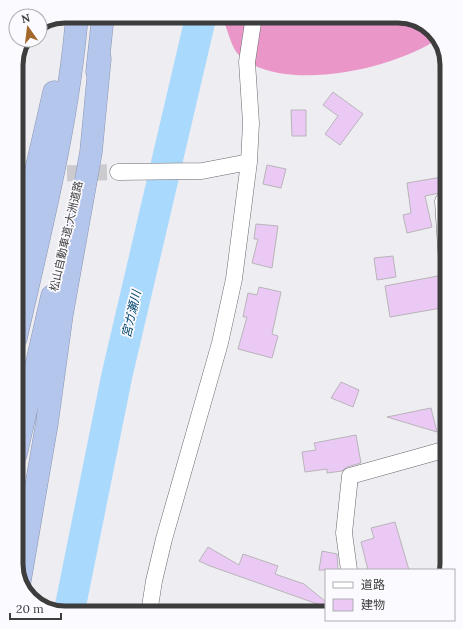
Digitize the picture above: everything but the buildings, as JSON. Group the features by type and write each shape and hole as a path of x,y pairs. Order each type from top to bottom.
{"highway":[{"path":"23,226 68,23"},
{"path":"23,307 58,150 74,56 76,23"},
{"name":"松山自動車道;大洲道路","path":"23,424 71,218 100,58 103,23"},
{"path":"23,563 47,424 62,314 91,152 100,58"}],"street":[{"path":"150,606 154,581 220,342 234,279 249,162 251,123 247,62 253,23"},
{"path":"118,172 202,171 249,162"},
{"path":"349,569 344,533 350,476 440,451"}],"shaded area":[{"path":"225,23 401,23 417,27 426,33 433,42 420,49 367,68 337,73 308,75 280,73 256,66 237,53"}],"waterway":[{"name":"宮ガ瀬川","path":"70,606 117,375 199,23"}],"tunnel":[{"path":"43,174 118,172"}]}
